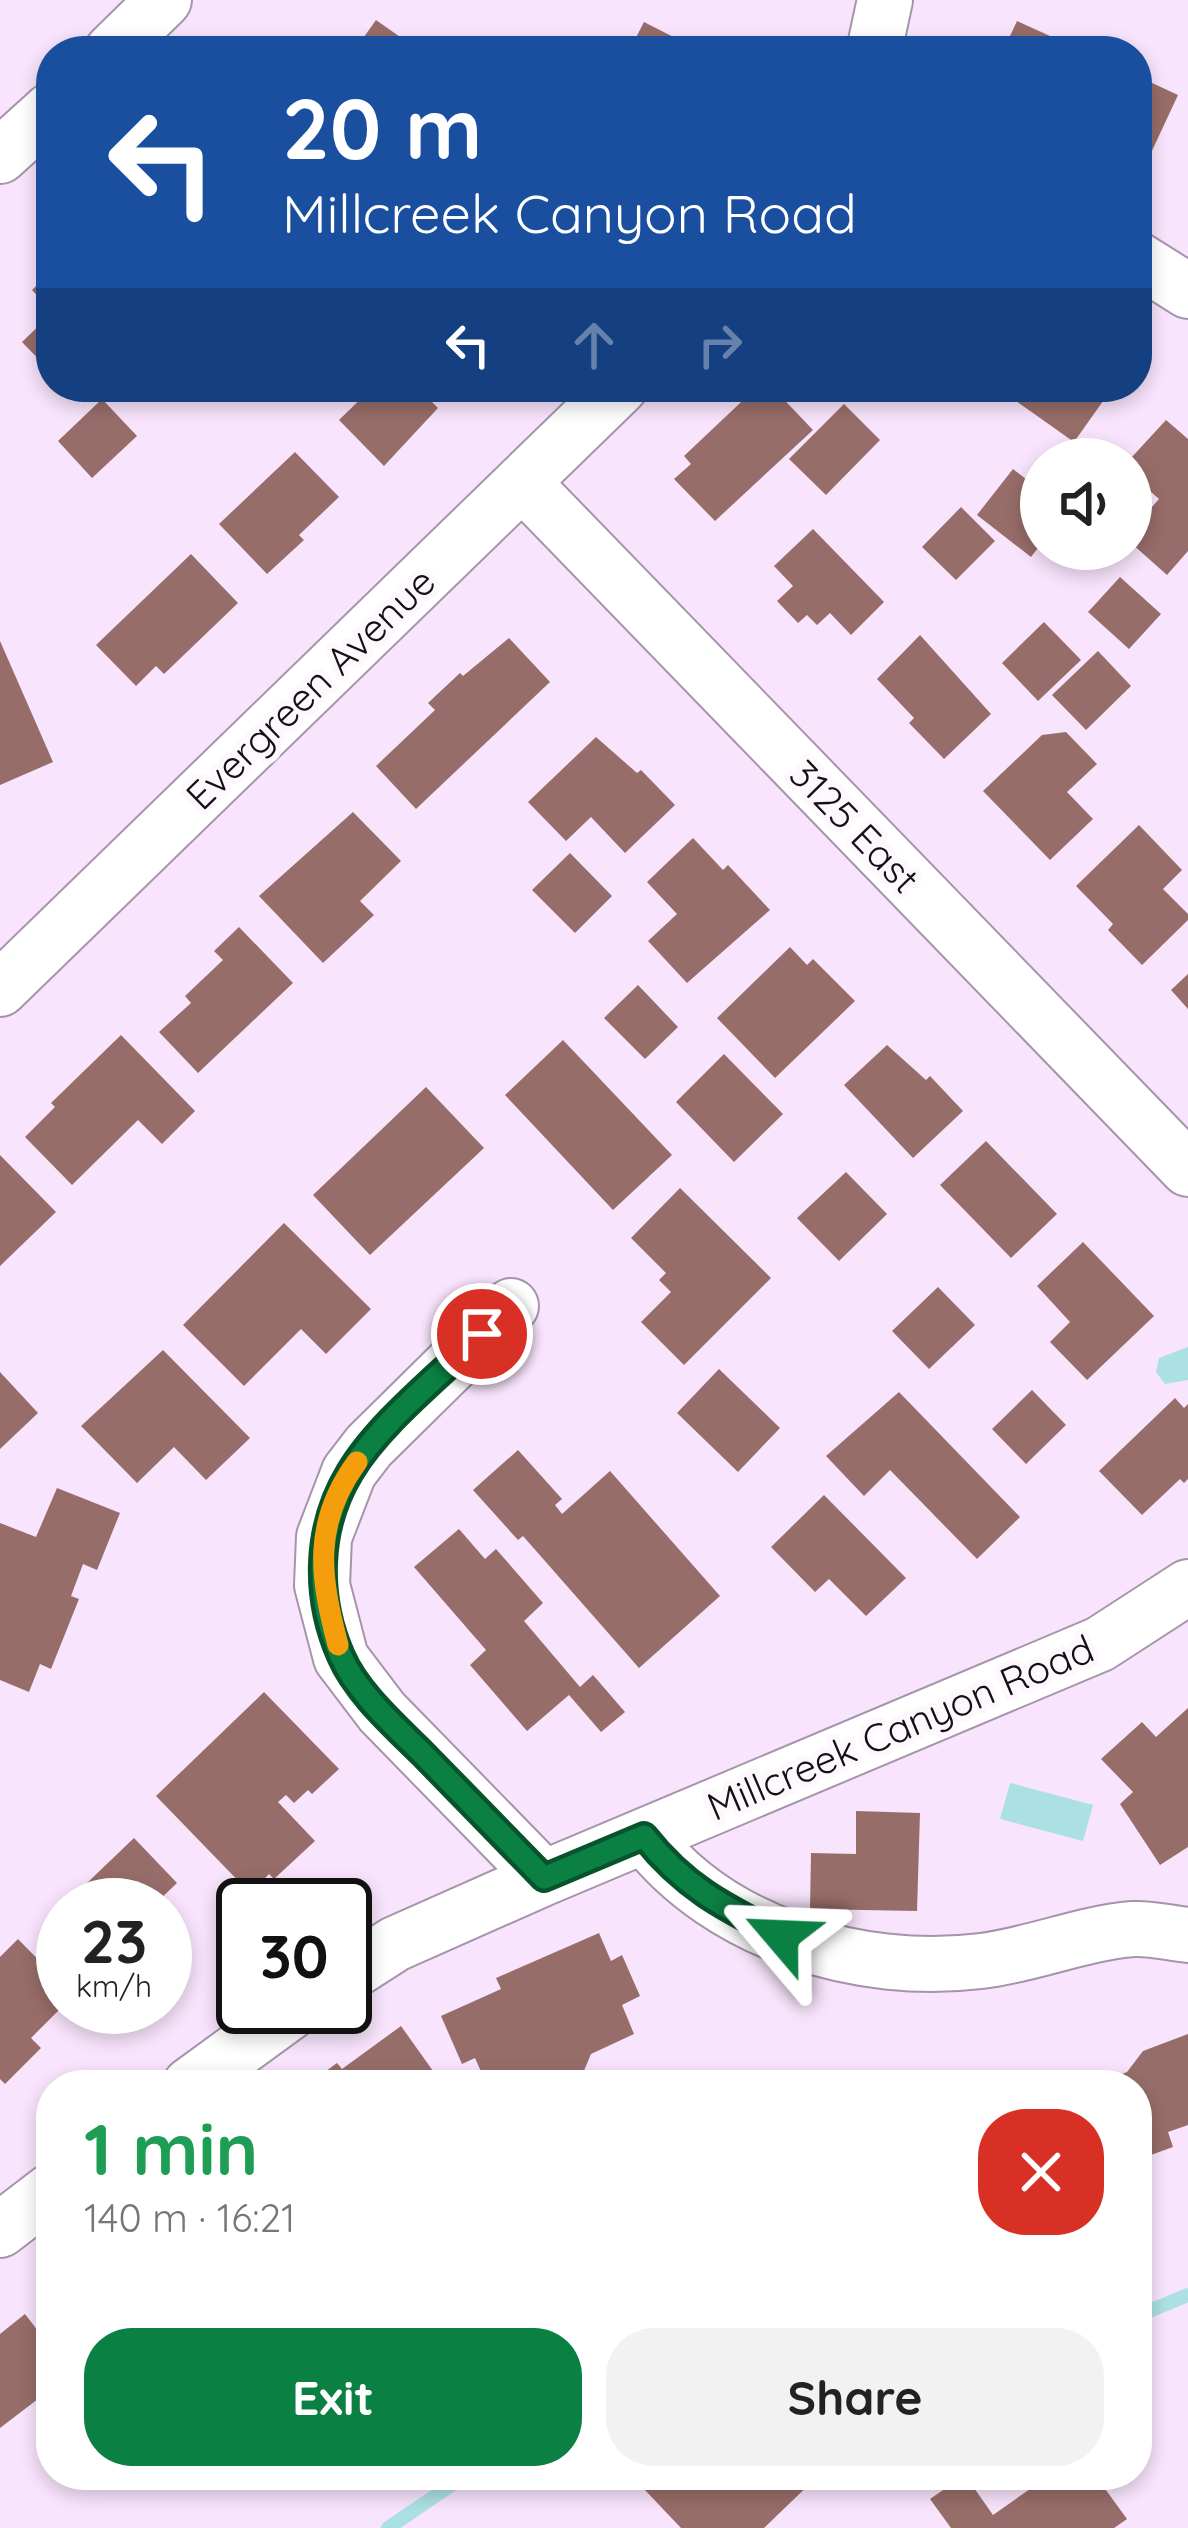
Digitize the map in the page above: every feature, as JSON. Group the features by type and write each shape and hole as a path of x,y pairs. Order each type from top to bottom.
{"street":[{"path":"127,36 164,0"},
{"path":"877,36 885,0"},
{"path":"0,156 36,124"},
{"path":"1152,268 1188,291"},
{"name":"Evergreen Avenue","path":"6,969 605,402"},
{"name":"3125 East","path":"522,482 1188,1169"},
{"path":"511,1306 369,1446 350,1472 324,1537 322,1585 341,1658 382,1712 544,1878"},
{"name":"Millcreek Canyon Road","path":"372,1959 544,1878 1100,1644 1188,1587"},
{"path":"644,1836 668,1868 711,1901 781,1936 851,1957 920,1964 982,1961 1134,1929 1188,1935"},
{"path":"211,2070 260,2034"},
{"path":"0,2230 36,2202"}],"shaded area":[{"path":"1188,1347 1188,1380 1165,1384 1156,1372 1159,1358"},
{"path":"1010,1783 1093,1805 1083,1841 1000,1819"}],"building":[{"path":"376,20 399,36 365,36"},
{"path":"1017,21 1050,36 1010,36"},
{"path":"644,22 672,36 637,36"},
{"path":"1152,83 1178,95 1152,151"},
{"path":"36,328 36,356 22,342"},
{"path":"99,402 105,402 137,436 92,478 58,441"},
{"path":"358,402 432,402 438,408 384,466 339,420"},
{"path":"741,402 786,402 813,430 715,521 674,479 691,464 684,456"},
{"path":"1017,402 1102,402 1077,438 1068,438"},
{"path":"844,404 880,440 826,495 789,459"},
{"path":"1166,420 1188,439 1188,551 1167,575 1152,562 1152,507 1159,499 1152,493 1149,438"},
{"path":"295,452 339,497 299,535 304,540 267,574 219,524"},
{"path":"1013,469 1020,474 1020,548 977,515"},
{"path":"961,507 995,541 956,580 922,547"},
{"path":"813,529 884,602 851,635 830,613 817,625 807,615 798,623 777,601 793,586 774,566"},
{"path":"191,554 238,603 164,674 156,666 136,686 96,645"},
{"path":"1120,577 1161,614 1129,649 1088,612"},
{"path":"1044,622 1081,660 1038,701 1002,663"},
{"path":"920,635 991,714 944,759 909,723 914,718 877,679"},
{"path":"509,638 550,682 416,809 376,766 435,710 428,703"},
{"path":"0,641 53,762 0,785"},
{"path":"1098,651 1131,686 1086,730 1052,695"},
{"path":"1066,732 1097,764 1067,792 1093,819 1050,860 983,791 1042,735"},
{"path":"596,737 637,773 641,770 675,805 625,853 591,817 566,841 528,802"},
{"path":"353,812 401,861 360,901 374,915 323,963 259,896"},
{"path":"1139,825 1182,870 1163,889 1188,914 1188,920 1142,965 1108,930 1113,924 1076,886"},
{"path":"693,838 723,870 728,865 770,910 687,983 648,941 677,914 647,882"},
{"path":"570,853 612,896 575,933 532,890"},
{"path":"239,927 293,983 198,1073 159,1032 191,1003 185,996 223,960 214,951"},
{"path":"790,947 807,965 813,959 855,1001 775,1078 717,1018"},
{"path":"1188,974 1188,1009 1171,990"},
{"path":"638,985 678,1027 645,1059 604,1018"},
{"path":"121,1035 195,1111 162,1144 138,1120 72,1185 25,1137 55,1107 51,1103"},
{"path":"563,1040 672,1155 613,1210 505,1095"},
{"path":"887,1045 926,1080 930,1076 963,1111 913,1158 844,1085"},
{"path":"724,1054 783,1114 734,1162 676,1102"},
{"path":"426,1087 484,1148 370,1255 313,1195"},
{"path":"986,1141 1057,1214 1011,1258 940,1185"},
{"path":"0,1155 56,1212 0,1266"},
{"path":"846,1172 887,1214 839,1261 797,1218"},
{"path":"680,1188 771,1278 684,1365 641,1322 671,1292 659,1280 666,1273 631,1238"},
{"path":"284,1223 371,1309 326,1354 301,1329 244,1386 183,1325"},
{"path":"1083,1242 1154,1316 1087,1380 1050,1342 1070,1322 1037,1286"},
{"path":"938,1287 975,1325 929,1369 892,1331"},
{"path":"163,1350 250,1438 206,1480 174,1447 137,1483 81,1426"},
{"path":"719,1369 780,1428 738,1472 677,1413"},
{"path":"0,1372 38,1413 0,1449"},
{"path":"1032,1390 1066,1425 1026,1464 992,1429"},
{"path":"899,1392 1020,1517 977,1559 890,1470 864,1496 826,1456"},
{"path":"1175,1398 1184,1408 1188,1404 1188,1479 1184,1483 1180,1479 1142,1515 1099,1471"},
{"path":"518,1450 562,1499 555,1505 562,1514 610,1471 720,1596 639,1668 523,1536 518,1540 473,1490"},
{"path":"57,1488 120,1513 97,1570 83,1564 71,1596 79,1599 51,1669 40,1664 29,1692 0,1680 0,1523 36,1537"},
{"path":"824,1495 906,1578 866,1616 829,1579 815,1592 771,1547"},
{"path":"459,1529 485,1559 496,1549 543,1603 524,1621 580,1687 593,1675 625,1712 601,1732 569,1695 527,1731 470,1665 486,1650 414,1567"},
{"path":"264,1692 339,1769 312,1794 308,1790 294,1803 286,1795 278,1802 315,1841 275,1878 269,1874 235,1878 156,1796"},
{"path":"1188,1708 1188,1847 1160,1865 1120,1804 1133,1792 1101,1759 1142,1722 1156,1737"},
{"path":"856,1811 920,1813 917,1911 810,1909 811,1853 856,1854"},
{"path":"134,1838 172,1878 92,1878"},
{"path":"599,1933 611,1961 622,1955 640,1996 622,2005 634,2034 591,2054 584,2070 480,2070 475,2058 462,2064 441,2016 501,1989 496,1978"},
{"path":"18,1939 36,1957 36,2033 31,2038 41,2048 5,2084 0,2079 0,1957"},
{"path":"401,2026 432,2070 327,2070 337,2063 342,2069"},
{"path":"1188,2034 1188,2125 1168,2132 1173,2147 1152,2155 1152,2070 1129,2070 1143,2051"},
{"path":"25,2314 36,2328 36,2400 0,2428 0,2334"},
{"path":"645,2490 803,2490 764,2528 681,2528"},
{"path":"943,2490 976,2490 993,2515 1029,2490 1106,2490 1127,2519 1114,2528 951,2528 930,2499"}],"waterway":[{"path":"1152,2310 1188,2295"},
{"path":"388,2528 444,2490"}],"slow traffic":[{"path":"338,1645 322,1585 324,1537 335,1503 357,1462"}],"route":[{"path":"482,1334 369,1446 335,1503 324,1537 322,1585 341,1658 382,1712 544,1878 644,1836 668,1868 711,1901 781,1936"}]}
